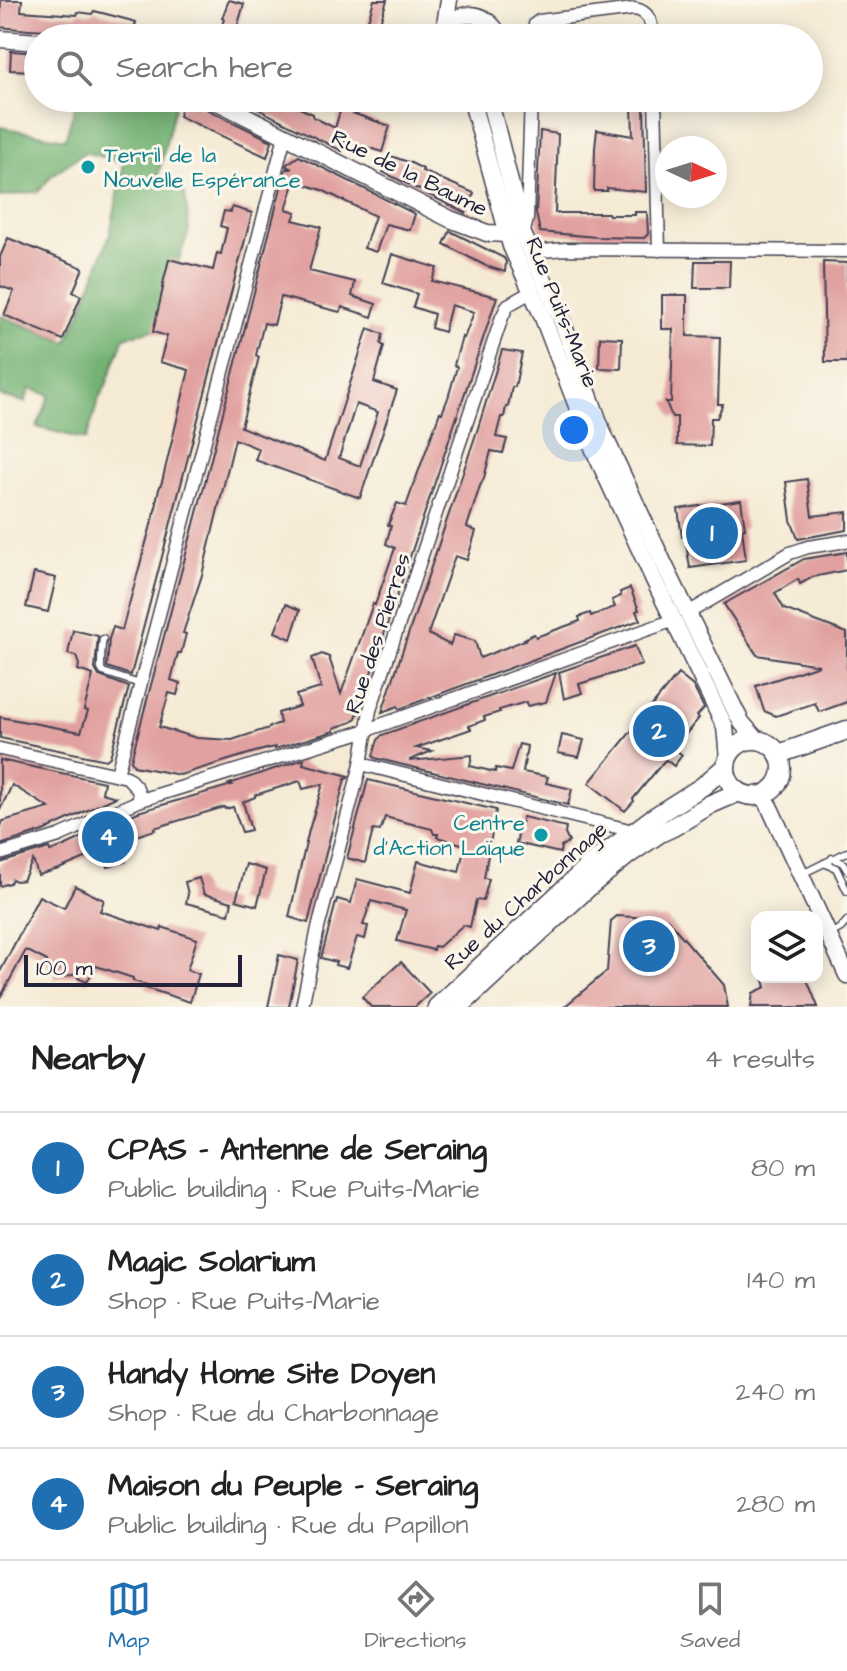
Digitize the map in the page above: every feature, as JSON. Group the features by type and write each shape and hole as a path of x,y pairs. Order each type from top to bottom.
{"main road":[{"path":"779,754 847,730"},
{"path":"727,762 729,780 739,792 752,796 771,791 783,770 779,754 765,742 757,740"},
{"name":"Rue du Charbonnage","path":"437,1007 576,876 633,831 703,786 727,762 736,746 757,740"},
{"name":"Rue du Charbonnage","path":"459,1007 592,884 634,850 711,804 739,792"}],"street":[{"path":"443,24 449,0"},
{"path":"471,0 489,24"},
{"path":"535,24 634,9 648,16 651,24"},
{"path":"452,24 464,16 483,18"},
{"path":"0,39 24,41"},
{"name":"Rue de la Baume","path":"238,112 474,229 497,235 515,234"},
{"path":"476,112 515,234"},
{"path":"492,112 515,234"},
{"path":"515,234 527,219 531,112"},
{"path":"655,112 659,250"},
{"path":"117,774 285,136"},
{"name":"Rue Puits-Marie","path":"515,234 531,252 562,321 603,433 681,617 725,727 727,762"},
{"name":"Rue Puits-Marie","path":"515,234 531,292 585,428 681,617 742,723 757,740"},
{"path":"531,252 565,249 847,251"},
{"name":"Rue des Pierres","path":"302,1007 318,928 361,764 370,710 502,317 508,305 531,292"},
{"path":"0,854 51,839 141,800 367,730 681,617 799,550 847,541"},
{"path":"0,749 127,777 137,788 141,800"},
{"path":"361,764 633,831"},
{"path":"764,795 847,975"}],"lane":[{"path":"103,639 103,672 140,684"},
{"path":"801,874 845,854"},
{"path":"832,858 843,863 847,870"},
{"path":"824,863 836,868 847,891"},
{"path":"828,935 847,921"}],"green space":[{"path":"74,112 174,112 158,176 185,193 189,231 154,330 124,337 86,440 37,427 50,395 30,389 25,402 0,396 0,316 67,342 110,234 124,163 85,152 52,175 39,191 0,197 0,127 65,139"}],"building":[{"path":"1,0 22,0 21,11 77,15 78,12 92,14 94,11 136,22 24,24 24,29 0,27"},
{"path":"229,0 244,4 238,24 222,24"},
{"path":"374,0 387,0 379,24 367,24"},
{"path":"11,51 24,52 24,71 10,70"},
{"path":"180,112 213,112 272,141 267,157 179,116"},
{"path":"264,112 309,112 335,128 340,112 352,112 390,126 382,152 345,140 342,151"},
{"path":"632,112 644,112 646,192 607,188 607,191 594,191 597,130 633,136"},
{"path":"540,131 558,134 555,213 635,215 635,212 647,212 648,234 644,238 540,232 536,213"},
{"path":"388,155 474,193 466,213 383,172"},
{"path":"299,156 415,214 410,230 386,224 376,252 364,248 375,216 322,190 295,181 286,209 296,212 293,220 321,227 309,271 355,282 352,296 376,304 372,317 342,307 340,312 281,297 274,325 264,323 256,355 259,357 241,427 325,461 368,328 383,334 381,344 384,346 374,382 397,390 360,498 255,460 259,449 235,439 202,575 171,680 180,683 177,695 169,693 159,727 197,738 232,740 269,728 280,723 278,713 300,706 296,695 321,688 312,658 322,654 329,657 341,694 395,548 386,544 391,526 388,525 397,503 406,506 448,398 462,337 474,312 451,305 444,332 431,328 434,314 413,307 417,294 383,283 392,254 437,268 432,281 497,297 356,718 334,728 334,731 180,775 134,766 131,760 284,176 286,169 292,169 287,164","holes":["356,404 378,412 360,466 339,458"]},
{"path":"232,207 252,213 131,675 107,667 109,639 113,627 122,630 189,370 160,362 167,336 153,332 162,288 169,259 213,270 217,253 221,254 227,228 220,226 224,211 231,212"},
{"path":"450,231 504,258 505,272 486,266 444,244"},
{"path":"8,238 83,268 73,292 81,296 63,340 4,315 14,291 0,286 0,257"},
{"path":"695,261 730,261 729,288 694,288"},
{"path":"823,262 847,263 847,362 825,362"},
{"path":"662,295 687,295 687,336 720,337 718,404 723,404 717,418 711,418 710,446 677,445 677,417 672,417 666,402 671,402 673,329 662,329"},
{"path":"600,337 622,338 621,369 599,368"},
{"path":"502,350 522,353 515,387 512,387 496,437 507,439 503,453 491,451 467,527 476,531 467,560 455,556 428,634 450,645 454,635 475,641 480,658 534,634 536,637 580,621 579,617 615,607 612,600 630,588 640,620 399,709 398,706 382,712 478,428"},
{"path":"807,479 812,516 847,512 847,530 798,539 791,520 786,482"},
{"path":"741,500 746,560 690,568 678,509"},
{"path":"847,552 847,570 813,577 800,584 798,579 775,593 784,609 847,633 847,702 819,712 815,703 776,716 764,711 756,686 819,665 757,655 724,604 804,559"},
{"path":"34,573 56,578 48,612 26,607"},
{"path":"286,604 300,610 291,639 275,632"},
{"path":"73,630 98,636 95,669 99,676 129,687 110,757 106,760 0,738 0,717 81,732 88,711 84,710 93,675 78,670 76,656 68,654"},
{"path":"635,646 642,665 579,684 582,693 564,699 559,672"},
{"path":"556,673 546,702 527,706 526,702 499,710 469,726 471,729 416,748 432,751 410,761 472,755 470,766 495,772 496,768 511,771 519,744 527,746 523,772 548,777 546,783 572,789 568,805 373,756 382,735"},
{"path":"678,674 693,686 704,708 675,747 682,755 674,766 664,761 625,811 589,783"},
{"path":"562,735 584,740 579,757 558,753"},
{"path":"304,759 303,764 349,776 345,779 308,923 289,917 323,784 303,789 300,781 255,795 243,802 251,830 242,832 233,807 224,807 120,841 126,861 108,867 102,851 38,875 33,860 23,880 12,879 10,883 0,886 0,863 62,847 138,812 232,785 229,784"},
{"path":"0,760 104,782 102,793 116,797 43,831 0,845 3,821 49,808 12,785 0,810"},
{"path":"368,780 496,810 484,878 489,879 483,901 476,900 470,927 463,925 439,947 434,946 433,950 397,941 406,910 371,901 363,925 368,926 365,939 357,937 347,968 321,958 337,899 351,903 357,879 410,893 418,861 459,872 465,845 437,837 438,834 434,834 432,829 385,817 380,831 373,830 365,863 347,858"},
{"name":"Centre d'Action Laïque","path":"523,817 566,827 569,842 561,846 560,853 516,843 518,836 513,828 521,823"},
{"path":"246,864 266,870 257,906 236,900"},
{"path":"199,878 204,894 232,902 229,914 186,903 188,894 185,882"},
{"path":"75,886 104,900 100,911 197,939 187,970 199,974 190,1002 146,988 147,985 133,981 133,978 96,966 87,982 78,978 77,974 54,979 61,965 48,968 47,961 26,950 0,998 0,972 39,896 64,908"},
{"path":"617,916 667,919 724,985 728,1007 564,1007 607,971 611,921"},
{"path":"279,955 298,960 289,1007 268,1007"},
{"path":"401,962 430,993 415,1007 371,1007 362,997"},
{"path":"765,983 808,983 818,1007 751,1007 753,993 766,987"}],"place":[{"name":"Terril de la Nouvelle Espérance","path":"88,167"},
{"name":"CPAS - Antenne de Seraing","path":"712,533"},
{"name":"Magic Solarium","path":"659,731"},
{"name":"Centre d'Action Laïque","path":"541,835"},
{"name":"Maison du Peuple - Seraing","path":"108,837"},
{"name":"Handy Home Site Doyen","path":"649,946"}]}
